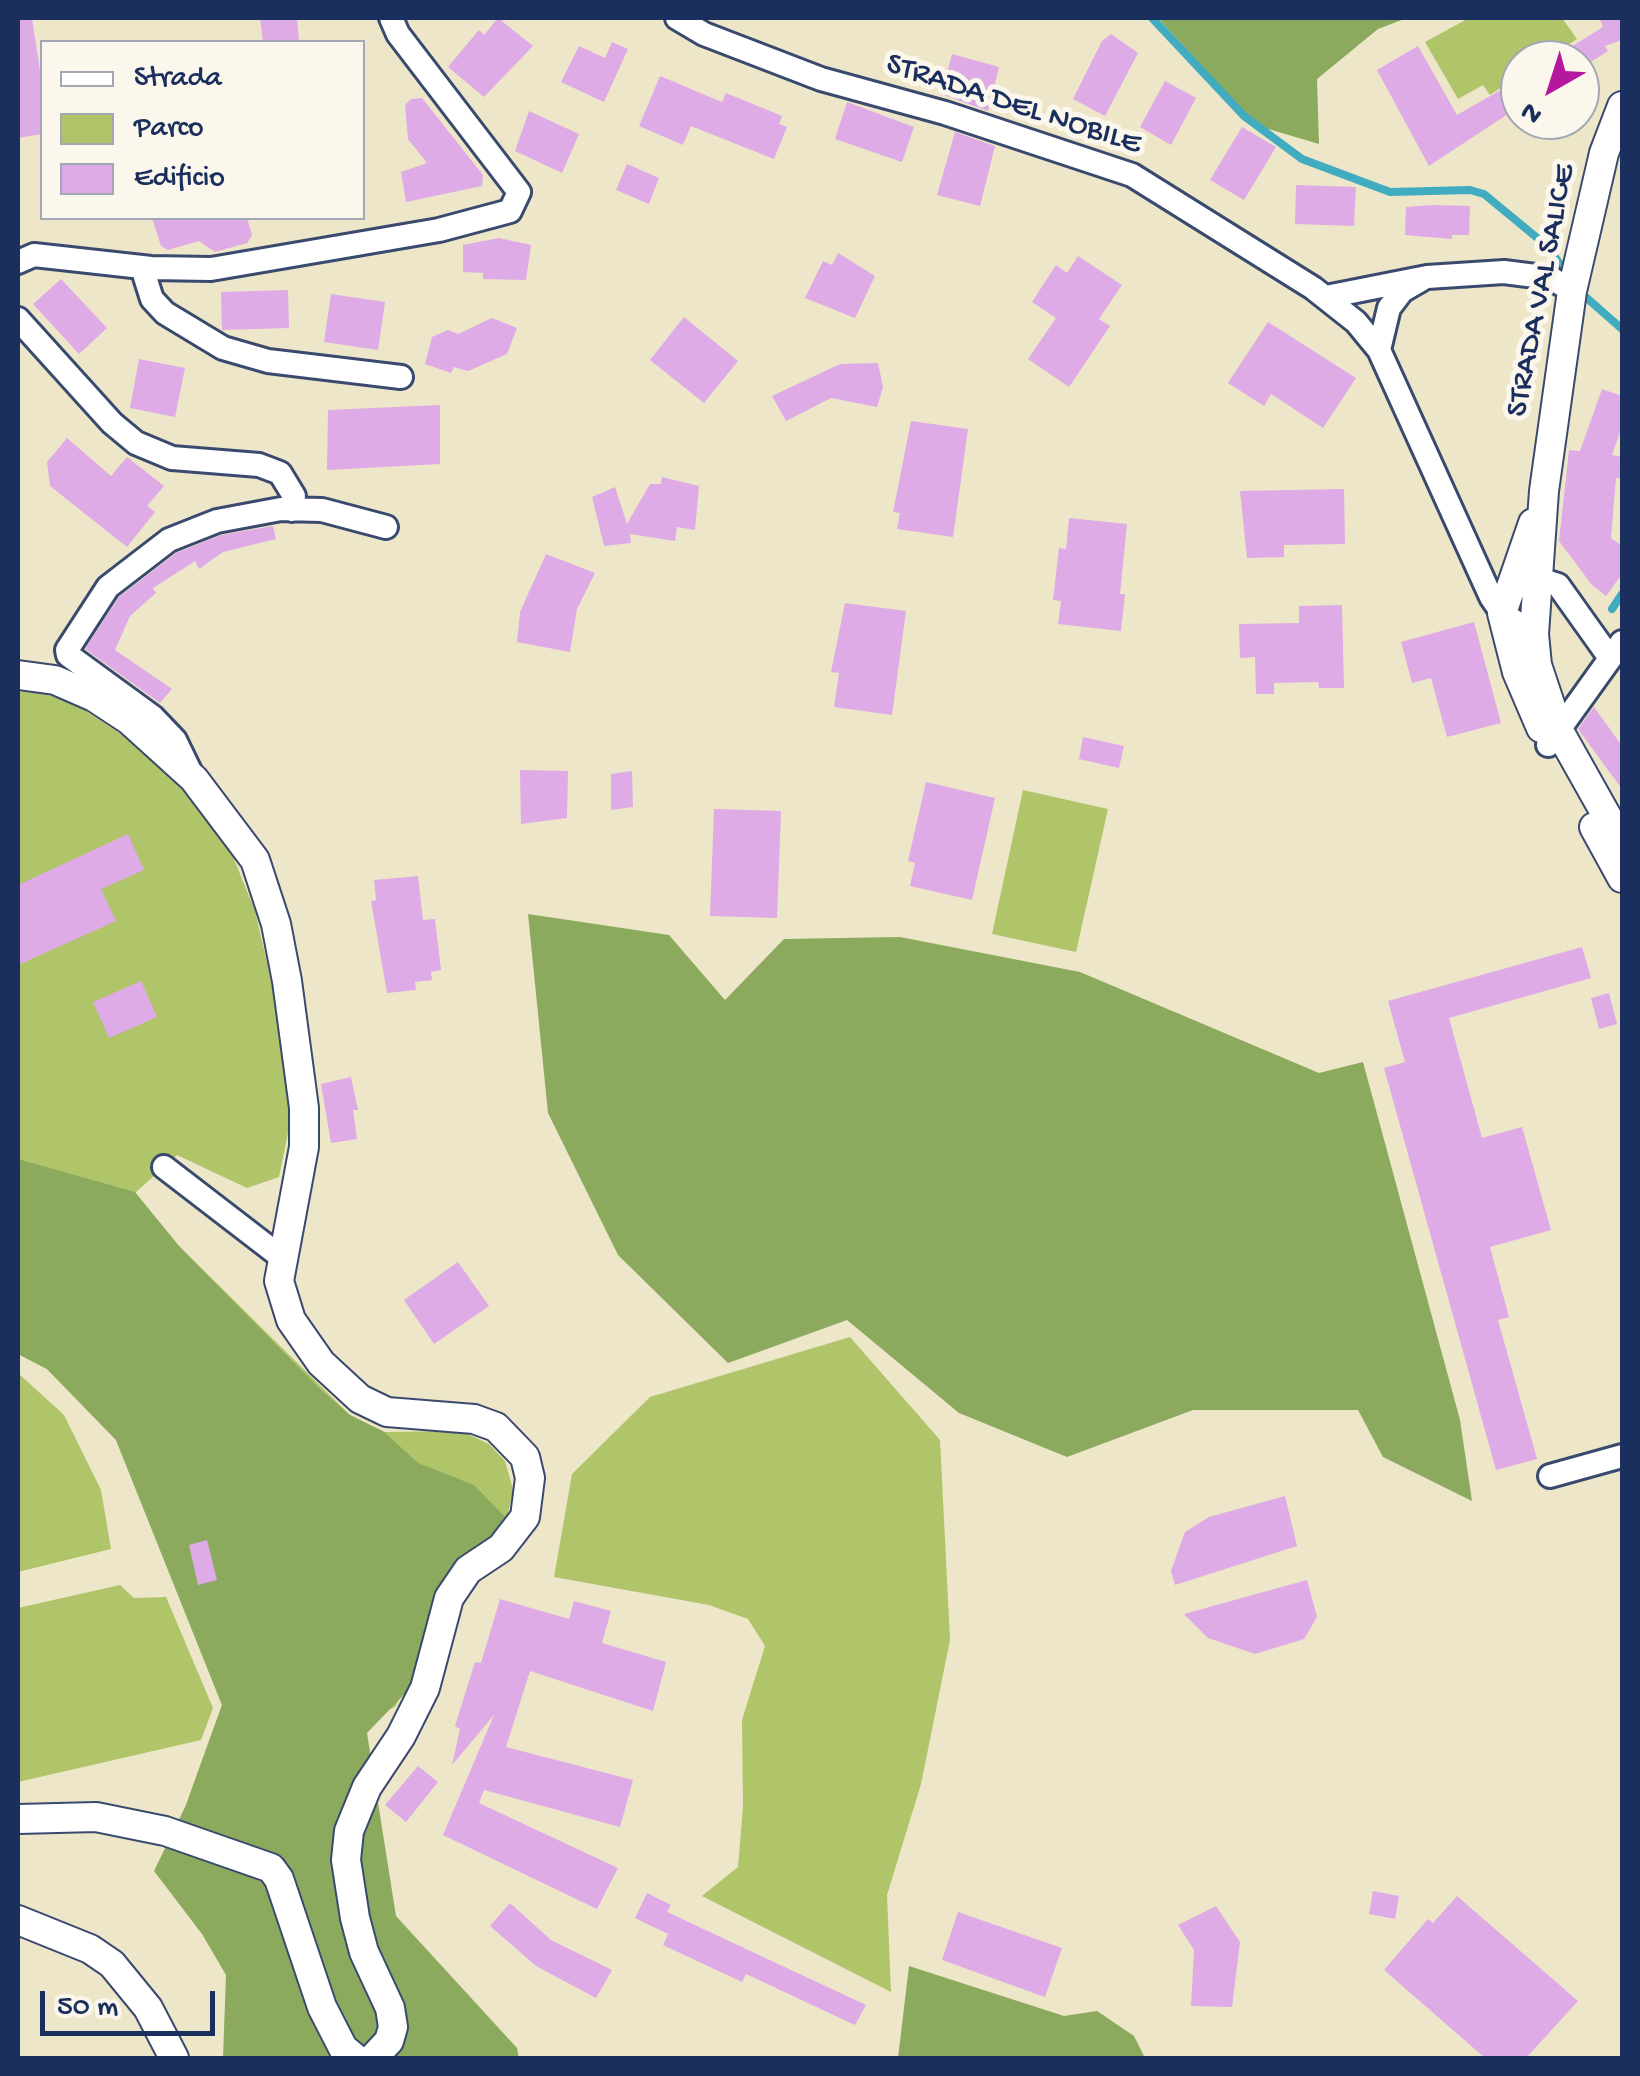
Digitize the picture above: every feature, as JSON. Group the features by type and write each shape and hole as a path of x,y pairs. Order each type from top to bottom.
{"street":[{"path":"18,262 34,255 151,268 211,269 439,230 510,211 519,192 398,34 391,18"},
{"name":"STRADA DEL NOBILE","path":"677,18 704,34 821,79 945,113 1132,175 1326,297 1356,322 1379,350 1401,406 1502,614"},
{"name":"STRADA VAL SALICE","path":"1554,738 1534,634 1544,491 1574,283 1604,153 1622,106"},
{"path":"151,268 145,277 152,299 164,313 222,348 268,361 401,377"},
{"path":"1326,297 1427,277 1504,272 1574,283"},
{"path":"1379,350 1388,308 1402,291 1427,277"},
{"path":"18,319 112,423 136,443 172,458 259,465 280,473 294,496 292,510"},
{"name":"STRADA VAL SALICE","path":"1502,614 1544,491"},
{"path":"194,778 175,740 153,717 72,659 66,650 108,587 169,540 217,522 292,510 342,513 386,527"},
{"path":"1536,578 1558,585 1616,650 1554,738"},
{"path":"1502,614 1534,634"},
{"path":"1502,614 1517,672 1622,878"},
{"path":"18,675 56,680 94,697 129,720 194,778 254,860 276,924 288,981 305,1128 298,1185 281,1257 280,1292 291,1320 322,1363 360,1399 387,1412 474,1418 496,1427 525,1457 530,1478 525,1517 514,1534 468,1570 448,1598 424,1688 401,1736 367,1787 348,1831 346,1860 355,1918 364,1952 390,2008 393,2027 389,2041 372,2058"},
{"path":"1554,738 1622,843"},
{"path":"164,1167 281,1257"},
{"path":"1550,1476 1622,1456"},
{"path":"18,1819 56,1815 114,1820 165,1831 271,1868 322,2006 344,2048 355,2058"},
{"path":"18,1920 90,1948 112,1964 148,2008 174,2058"}],"green space":[{"path":"1158,18 1407,18 1378,29 1317,79 1319,144 1255,125"},
{"path":"1469,18 1562,18 1577,39 1500,40 1500,88 1490,95 1483,85 1458,99 1425,42"},
{"path":"36,691 75,704 127,738 203,809 232,854 255,911 269,971 287,1066 290,1123 279,1177 247,1188 177,1155 135,1193 179,1246 350,1415 385,1432 461,1431 489,1444 505,1461 513,1489 507,1519 485,1544 395,1707 186,1805 222,1705 116,1440 47,1369 18,1354 18,692"},
{"path":"1023,790 1108,809 1076,952 992,934"},
{"path":"528,914 669,935 725,1000 784,939 900,937 1080,972 1319,1073 1363,1062 1460,1420 1472,1501 1383,1457 1358,1410 1193,1410 1067,1457 959,1413 847,1320 728,1363 618,1255 548,1113"},
{"path":"18,1159 135,1192 179,1246 320,1389 350,1415 384,1432 418,1463 474,1485 507,1519 485,1544 417,1681 367,1733 396,1916 517,2048 519,2058 223,2058 226,1975 202,1934 154,1871 186,1805 222,1705 116,1440 47,1369 18,1354"},
{"path":"850,1337 940,1440 950,1640 921,1784 887,1895 891,1992 702,1896 738,1867 743,1807 742,1720 765,1646 748,1619 709,1605 554,1577 572,1474 650,1397"},
{"path":"18,1373 64,1415 101,1490 111,1549 18,1572"},
{"path":"120,1585 134,1598 166,1597 213,1708 201,1740 18,1782 18,1608"},
{"path":"909,1966 1064,2016 1097,2011 1134,2036 1145,2058 898,2058"}],"building":[{"path":"18,18 32,18 40,71 40,134 18,138"},
{"path":"260,18 297,18 299,40 263,40"},
{"path":"498,18 533,46 484,97 448,67 479,30 484,35"},
{"path":"1599,18 1622,18 1622,40 1605,46 1608,51 1600,56 1600,40 1582,40 1603,27"},
{"path":"1111,34 1138,53 1105,116 1073,99 1102,41"},
{"path":"612,42 628,49 604,102 561,82 579,46 605,58"},
{"path":"1418,46 1457,115 1500,90 1500,119 1429,166 1377,70"},
{"path":"952,54 999,67 988,111 941,94"},
{"path":"660,76 722,102 726,93 782,116 779,124 787,127 774,159 691,126 683,145 639,126"},
{"path":"1165,81 1196,98 1171,145 1140,127"},
{"path":"422,98 483,175 482,186 406,202 401,172 427,163 408,139 405,105 411,99"},
{"path":"847,102 914,127 902,162 835,139"},
{"path":"529,111 579,134 562,173 515,151"},
{"path":"1242,127 1276,147 1244,200 1210,180"},
{"path":"955,132 995,146 980,206 937,195"},
{"path":"627,164 659,178 649,204 616,190"},
{"path":"1296,185 1356,187 1354,226 1295,224"},
{"path":"1470,206 1469,235 1452,235 1452,239 1405,235 1406,207"},
{"path":"153,220 248,220 252,235 247,243 215,252 199,241 168,250 161,246"},
{"path":"499,238 531,245 526,280 483,279 483,273 463,272 463,245"},
{"path":"838,253 875,276 855,318 805,298 823,261 832,265"},
{"path":"1078,256 1122,285 1099,319 1110,326 1069,387 1028,359 1056,318 1032,302 1056,265 1067,273"},
{"path":"61,279 107,328 79,354 33,304"},
{"path":"288,290 289,328 222,330 221,292"},
{"path":"331,294 385,302 378,350 324,342"},
{"path":"684,317 738,361 704,403 650,360"},
{"path":"492,318 517,328 507,354 468,371 454,367 451,373 425,364 432,337 448,330 458,334"},
{"path":"1268,322 1356,378 1323,428 1271,394 1264,406 1228,383"},
{"path":"139,359 185,368 175,417 130,408"},
{"path":"878,363 883,387 877,407 831,398 786,421 772,396 840,364"},
{"path":"1602,389 1622,396 1622,427 1612,455 1622,457 1622,479 1616,478 1611,538 1622,546 1622,574 1606,596 1592,585 1559,541 1569,450 1580,451"},
{"path":"440,405 440,464 327,470 328,410"},
{"path":"911,421 968,429 953,537 897,529 900,513 893,512"},
{"path":"67,438 111,476 127,457 164,486 147,506 155,512 127,547 50,486 47,462"},
{"path":"662,477 699,486 695,530 677,527 675,541 630,534 631,543 604,546 592,497 615,487 627,524 650,484 661,484"},
{"path":"1344,489 1345,544 1284,545 1284,557 1247,558 1240,491"},
{"path":"1069,518 1127,524 1120,594 1125,594 1121,631 1058,624 1061,601 1053,600 1059,548 1066,549"},
{"path":"273,526 276,539 223,552 199,569 195,561 153,588 156,593 130,616 115,650 172,689 160,703 85,649 119,597 176,553 221,535"},
{"path":"546,554 595,573 577,609 570,652 517,642 520,612"},
{"path":"845,603 906,611 892,715 834,707 839,673 831,672"},
{"path":"1342,605 1344,688 1319,688 1318,682 1274,683 1274,694 1256,694 1255,657 1240,658 1239,624 1299,623 1299,606"},
{"path":"1474,622 1501,723 1447,737 1431,678 1412,683 1401,642"},
{"path":"1594,707 1622,746 1622,789 1578,729"},
{"path":"1083,737 1124,746 1119,768 1079,759"},
{"path":"520,770 568,771 567,818 521,824"},
{"path":"632,771 633,807 611,810 611,774"},
{"path":"926,782 995,798 972,900 910,886 915,863 908,861"},
{"path":"714,809 781,811 777,918 710,916"},
{"path":"128,834 144,870 101,889 116,921 18,965 18,885"},
{"path":"418,876 423,920 435,919 441,970 431,972 432,980 415,982 416,990 387,993 371,901 376,900 374,880"},
{"path":"1582,947 1591,978 1449,1018 1482,1138 1522,1127 1551,1230 1490,1247 1509,1317 1498,1320 1537,1459 1496,1470 1384,1068 1405,1062 1388,1001"},
{"path":"141,981 157,1017 109,1038 93,1002"},
{"path":"1609,993 1617,1024 1599,1029 1591,998"},
{"path":"351,1077 358,1110 353,1110 357,1139 331,1143 321,1084"},
{"path":"458,1262 489,1306 434,1344 404,1300"},
{"path":"1285,1496 1297,1546 1175,1585 1171,1571 1185,1532 1209,1517"},
{"path":"207,1540 217,1580 198,1585 189,1545"},
{"path":"1307,1580 1317,1617 1304,1639 1255,1654 1208,1638 1184,1614"},
{"path":"500,1599 569,1619 574,1601 611,1611 602,1643 666,1662 653,1711 530,1671 506,1747 633,1780 620,1827 484,1790 479,1803 618,1868 597,1909 443,1835 494,1715 452,1765 460,1729 455,1726 475,1662 481,1663"},
{"path":"418,1766 438,1782 406,1822 385,1805"},
{"path":"1373,1891 1399,1896 1395,1919 1369,1914"},
{"path":"647,1893 671,1905 667,1912 866,2005 855,2025 746,1974 742,1982 663,1945 668,1934 635,1918"},
{"path":"1457,1896 1578,2001 1526,2058 1485,2058 1384,1970 1428,1919 1433,1923"},
{"path":"510,1903 551,1940 612,1970 596,1998 536,1966 490,1926"},
{"path":"1216,1906 1240,1942 1232,2007 1191,2006 1194,1950 1178,1925"},
{"path":"958,1912 1062,1948 1045,1997 942,1960"}],"waterway":[{"path":"1152,18 1244,116 1302,159 1390,192 1470,190 1484,194 1547,246 1569,276"},
{"path":"1580,292 1622,329"},
{"path":"1612,609 1622,594"}]}
